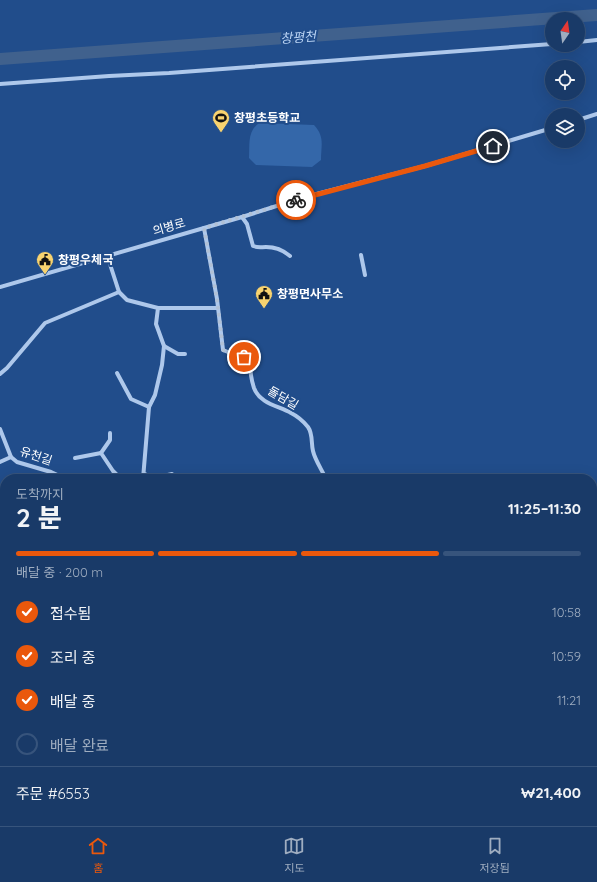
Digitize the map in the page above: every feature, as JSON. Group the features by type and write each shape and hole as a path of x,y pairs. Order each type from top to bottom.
{"street":[{"path":"585,41 597,40"},
{"path":"0,84 169,73 545,45"},
{"path":"585,118 597,114"},
{"name":"의병로","path":"0,287 242,217 305,197 425,166 545,130"},
{"path":"242,217 247,224 253,246 258,248 267,247 282,250 290,256"},
{"name":"돌담길","path":"204,228 218,308 223,350 244,357 250,361 251,378 257,394 269,403 291,413 307,425 310,429 312,437 313,452 324,474"},
{"path":"107,255 119,292 127,300 158,308 218,308"},
{"path":"361,255 365,275"},
{"path":"0,374 7,368 45,323 119,292"},
{"path":"143,474 149,407 155,395 162,365 164,346 156,324 158,308"},
{"path":"164,346 178,354 185,354"},
{"path":"118,374 131,399 149,407"},
{"path":"0,429 11,457"},
{"path":"75,458 101,453 110,440 110,434"},
{"path":"101,453 116,474"},
{"name":"유천길","path":"0,462 11,457 17,462 55,474"}],"shaded area":[{"path":"259,123 314,125 321,137 321,160 312,167 256,165 249,158 249,143 253,130"}],"waterway":[{"name":"창평천","path":"0,59 597,15"}],"way so far":[{"path":"244,357 223,350 217,299 204,228 296,200"}],"place":[{"name":"창평초등학교","path":"221,133"},
{"name":"창평우체국","path":"45,275"},
{"name":"창평면사무소","path":"264,309"}],"route":[{"path":"296,200 425,166 493,146"}]}
